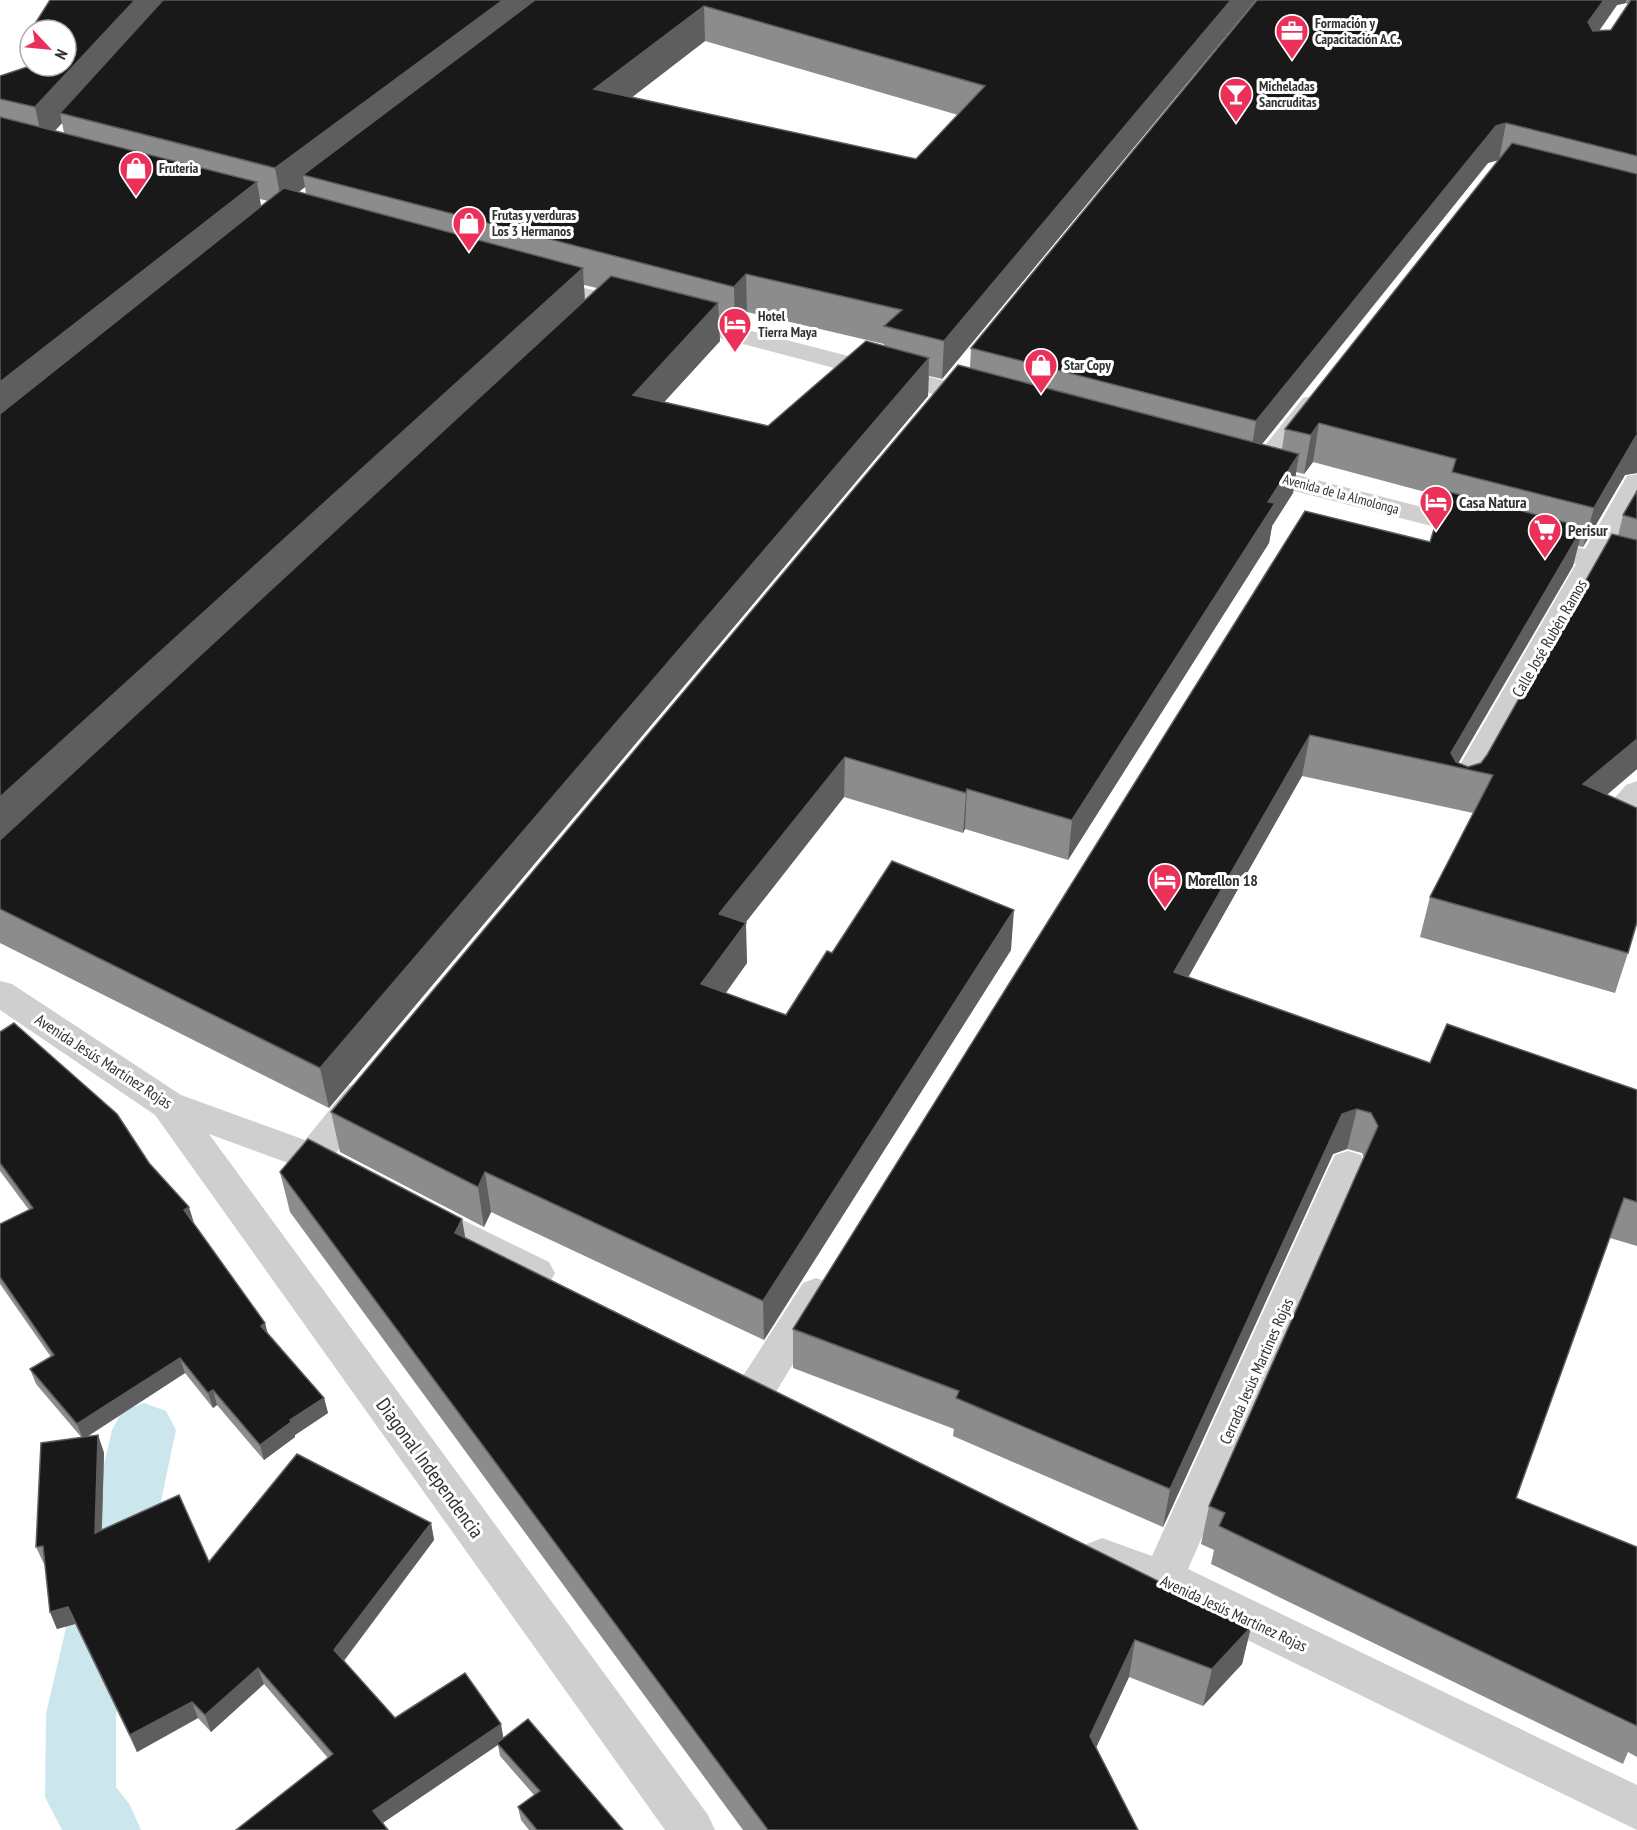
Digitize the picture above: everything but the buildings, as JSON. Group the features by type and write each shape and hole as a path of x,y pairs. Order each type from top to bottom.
{"street":[{"path":"516,277 1007,406"},
{"path":"583,324 608,302"},
{"path":"1257,472 1330,381"},
{"name":"Avenida de la Almolonga","path":"1223,463 1637,572"},
{"name":"Calle José Rubén Ramos","path":"1459,794 1637,482"},
{"path":"1300,519 1319,489"},
{"path":"1637,792 1620,810 1625,828 1637,835"},
{"name":"Avenida Jesús Martínez Rojas","path":"0,993 168,1105 312,1157 566,1289"},
{"path":"312,1157 380,1075"},
{"name":"Diagonal Independencia","path":"168,1105 692,1830"},
{"name":"Cerrada Jesús Martines Rojas","path":"1163,1578 1348,1165"},
{"path":"757,1388 833,1267"},
{"name":"Avenida Jesús Martínez Rojas","path":"1071,1542 1124,1568 1163,1578 1637,1808"}],"waterway":[{"path":"105,1830 81,1797 81,1714 144,1430"}],"place":[{"name":"Formación y Capacitación A.C.","path":"1292,60"},
{"name":"Micheladas Sancruditas","path":"1236,123"},
{"name":"Fruteria","path":"136,197"},
{"name":"Frutas y verduras Los 3 Hermanos","path":"469,252"},
{"name":"Hotel Tierra Maya","path":"735,353"},
{"name":"Star Copy","path":"1041,394"},
{"name":"Casa Natura","path":"1436,531"},
{"name":"Perisur","path":"1545,559"},
{"name":"Morellon 18","path":"1165,909"}]}
